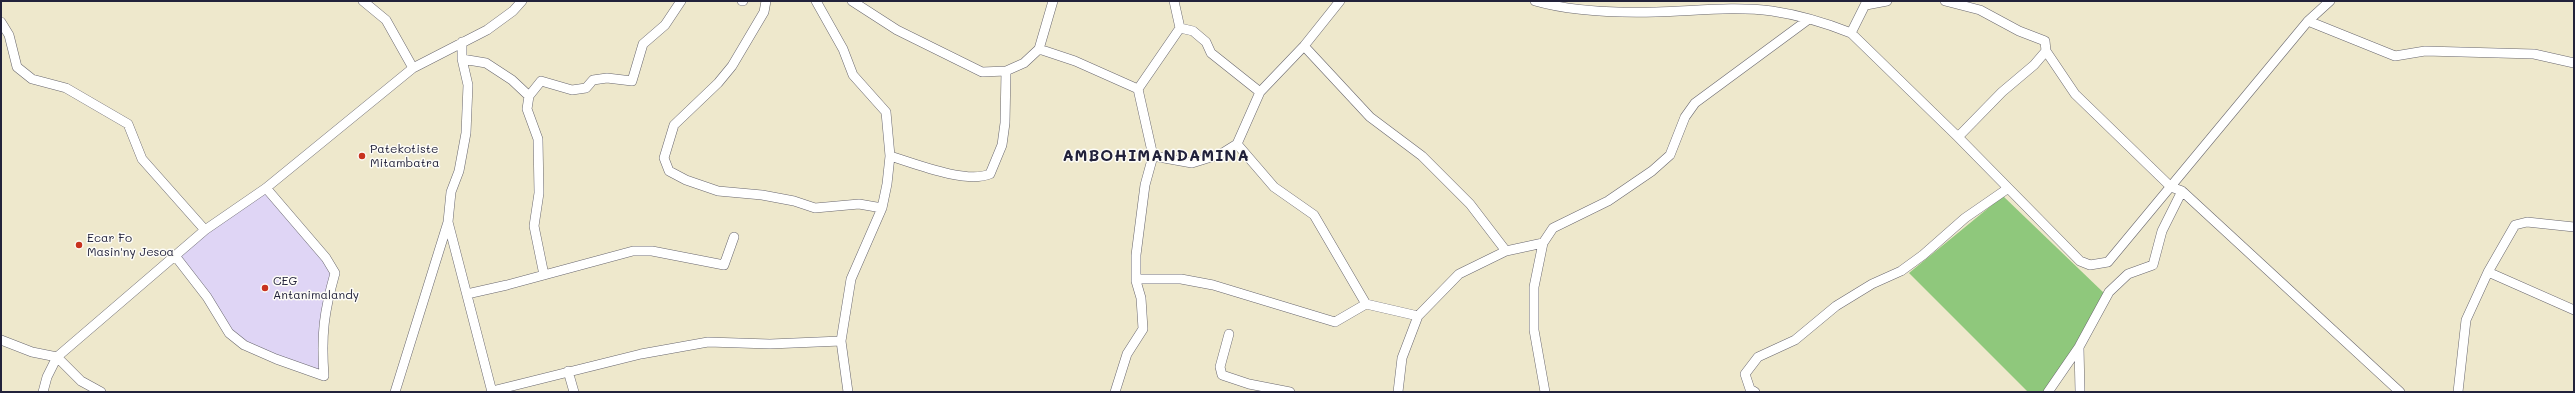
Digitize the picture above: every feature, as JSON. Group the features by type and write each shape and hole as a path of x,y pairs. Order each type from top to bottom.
{"street":[{"path":"363,1 386,20 413,68"},
{"path":"43,392 47,377 57,358 176,257 205,230 266,188 413,68 487,30 513,11 522,1"},
{"path":"544,275 534,226 539,193 538,139 527,109 529,96 541,81 572,90 586,88 593,80 607,78 632,81 643,44 665,25 681,1"},
{"path":"766,1 764,12 732,66 718,83 674,125 664,158 669,171 686,180 718,191 768,196 794,201 814,208 859,204 882,208"},
{"path":"816,1 843,49 854,75 886,112 890,156 887,184 882,208 851,279 841,341 848,392"},
{"path":"852,1 897,30 982,72 1006,71 1024,63 1039,49 1053,1"},
{"path":"1115,392 1128,354 1142,330 1141,298 1136,279 1136,255 1145,185 1153,156 1138,89 1180,28 1174,1"},
{"path":"1153,156 1192,163 1221,154 1237,144 1260,92 1304,46 1340,1"},
{"path":"1535,1 1558,7 1648,12 1716,9 1772,11 1830,24 1851,33 1958,137 2080,261 2099,265 2108,262 2308,21 2330,1"},
{"path":"1851,33 1866,3 1888,1"},
{"path":"1945,1 1980,10 2019,31 2045,41 2046,51 2075,94 2170,187 2182,192 2400,392"},
{"path":"1545,392 1534,330 1534,287 1543,243 1554,228 1608,201 1652,171 1670,155 1679,137 1685,117 1695,103 1809,19"},
{"path":"2308,21 2394,56 2425,51 2534,54 2574,63"},
{"path":"1,22 9,35 17,67 32,79 66,88 128,124 142,159 205,230"},
{"path":"1180,28 1193,31 1206,42 1211,53 1260,92"},
{"path":"395,392 448,222 451,192 459,171 466,133 468,85 462,59 462,42"},
{"path":"1304,46 1370,117 1422,156 1470,204 1506,251"},
{"path":"1039,49 1075,61 1138,89"},
{"path":"1958,137 2002,92 2034,65 2046,51"},
{"path":"462,59 486,63 512,80 529,96"},
{"path":"890,156 966,176 980,178 990,174 1002,145 1005,123 1006,71"},
{"path":"1237,144 1274,187 1314,215 1366,304"},
{"path":"176,257 207,297 229,333 244,345 276,359 324,376 321,340 323,319 335,273 326,258 266,188"},
{"path":"1755,392 1750,389 1745,374 1758,358 1795,340 1836,306 1872,284 1901,271 1923,256 1965,218 2007,188"},
{"path":"2048,392 2079,347 2109,292 2128,274 2153,266 2162,231 2182,192"},
{"path":"448,222 492,392 568,371 641,354 708,342 770,344 841,341"},
{"path":"2458,392 2466,320 2488,272 2515,225 2527,222 2574,227"},
{"path":"467,294 633,251 681,255 724,265 734,237"},
{"path":"1398,392 1402,358 1418,316 1459,274 1506,251 1543,243"},
{"path":"2488,272 2574,310"},
{"path":"1136,279 1181,279 1212,285 1335,322 1366,304 1418,316"},
{"path":"1229,334 1220,367 1222,375 1249,384 1290,392"},
{"path":"1,340 32,352 57,358 81,381 101,392"},
{"path":"2079,347 2080,392"},
{"path":"568,371 574,392"}],"shaded area":[{"name":"CEG Antanimalandy","path":"266,188 335,273 324,312 324,376 276,359 229,333 176,257"}],"green space":[{"path":"2003,196 2105,294 2048,392 2028,392 1909,273"}],"place":[{"name":"Patekotiste Mitambatra","path":"362,156"},
{"name":"Ecar Fo Masin'ny Jesoa","path":"79,245"},
{"name":"CEG Antanimalandy","path":"265,288"}],"district":[{"name":"AMBOHIMANDAMINA","path":"1156,156"}]}
